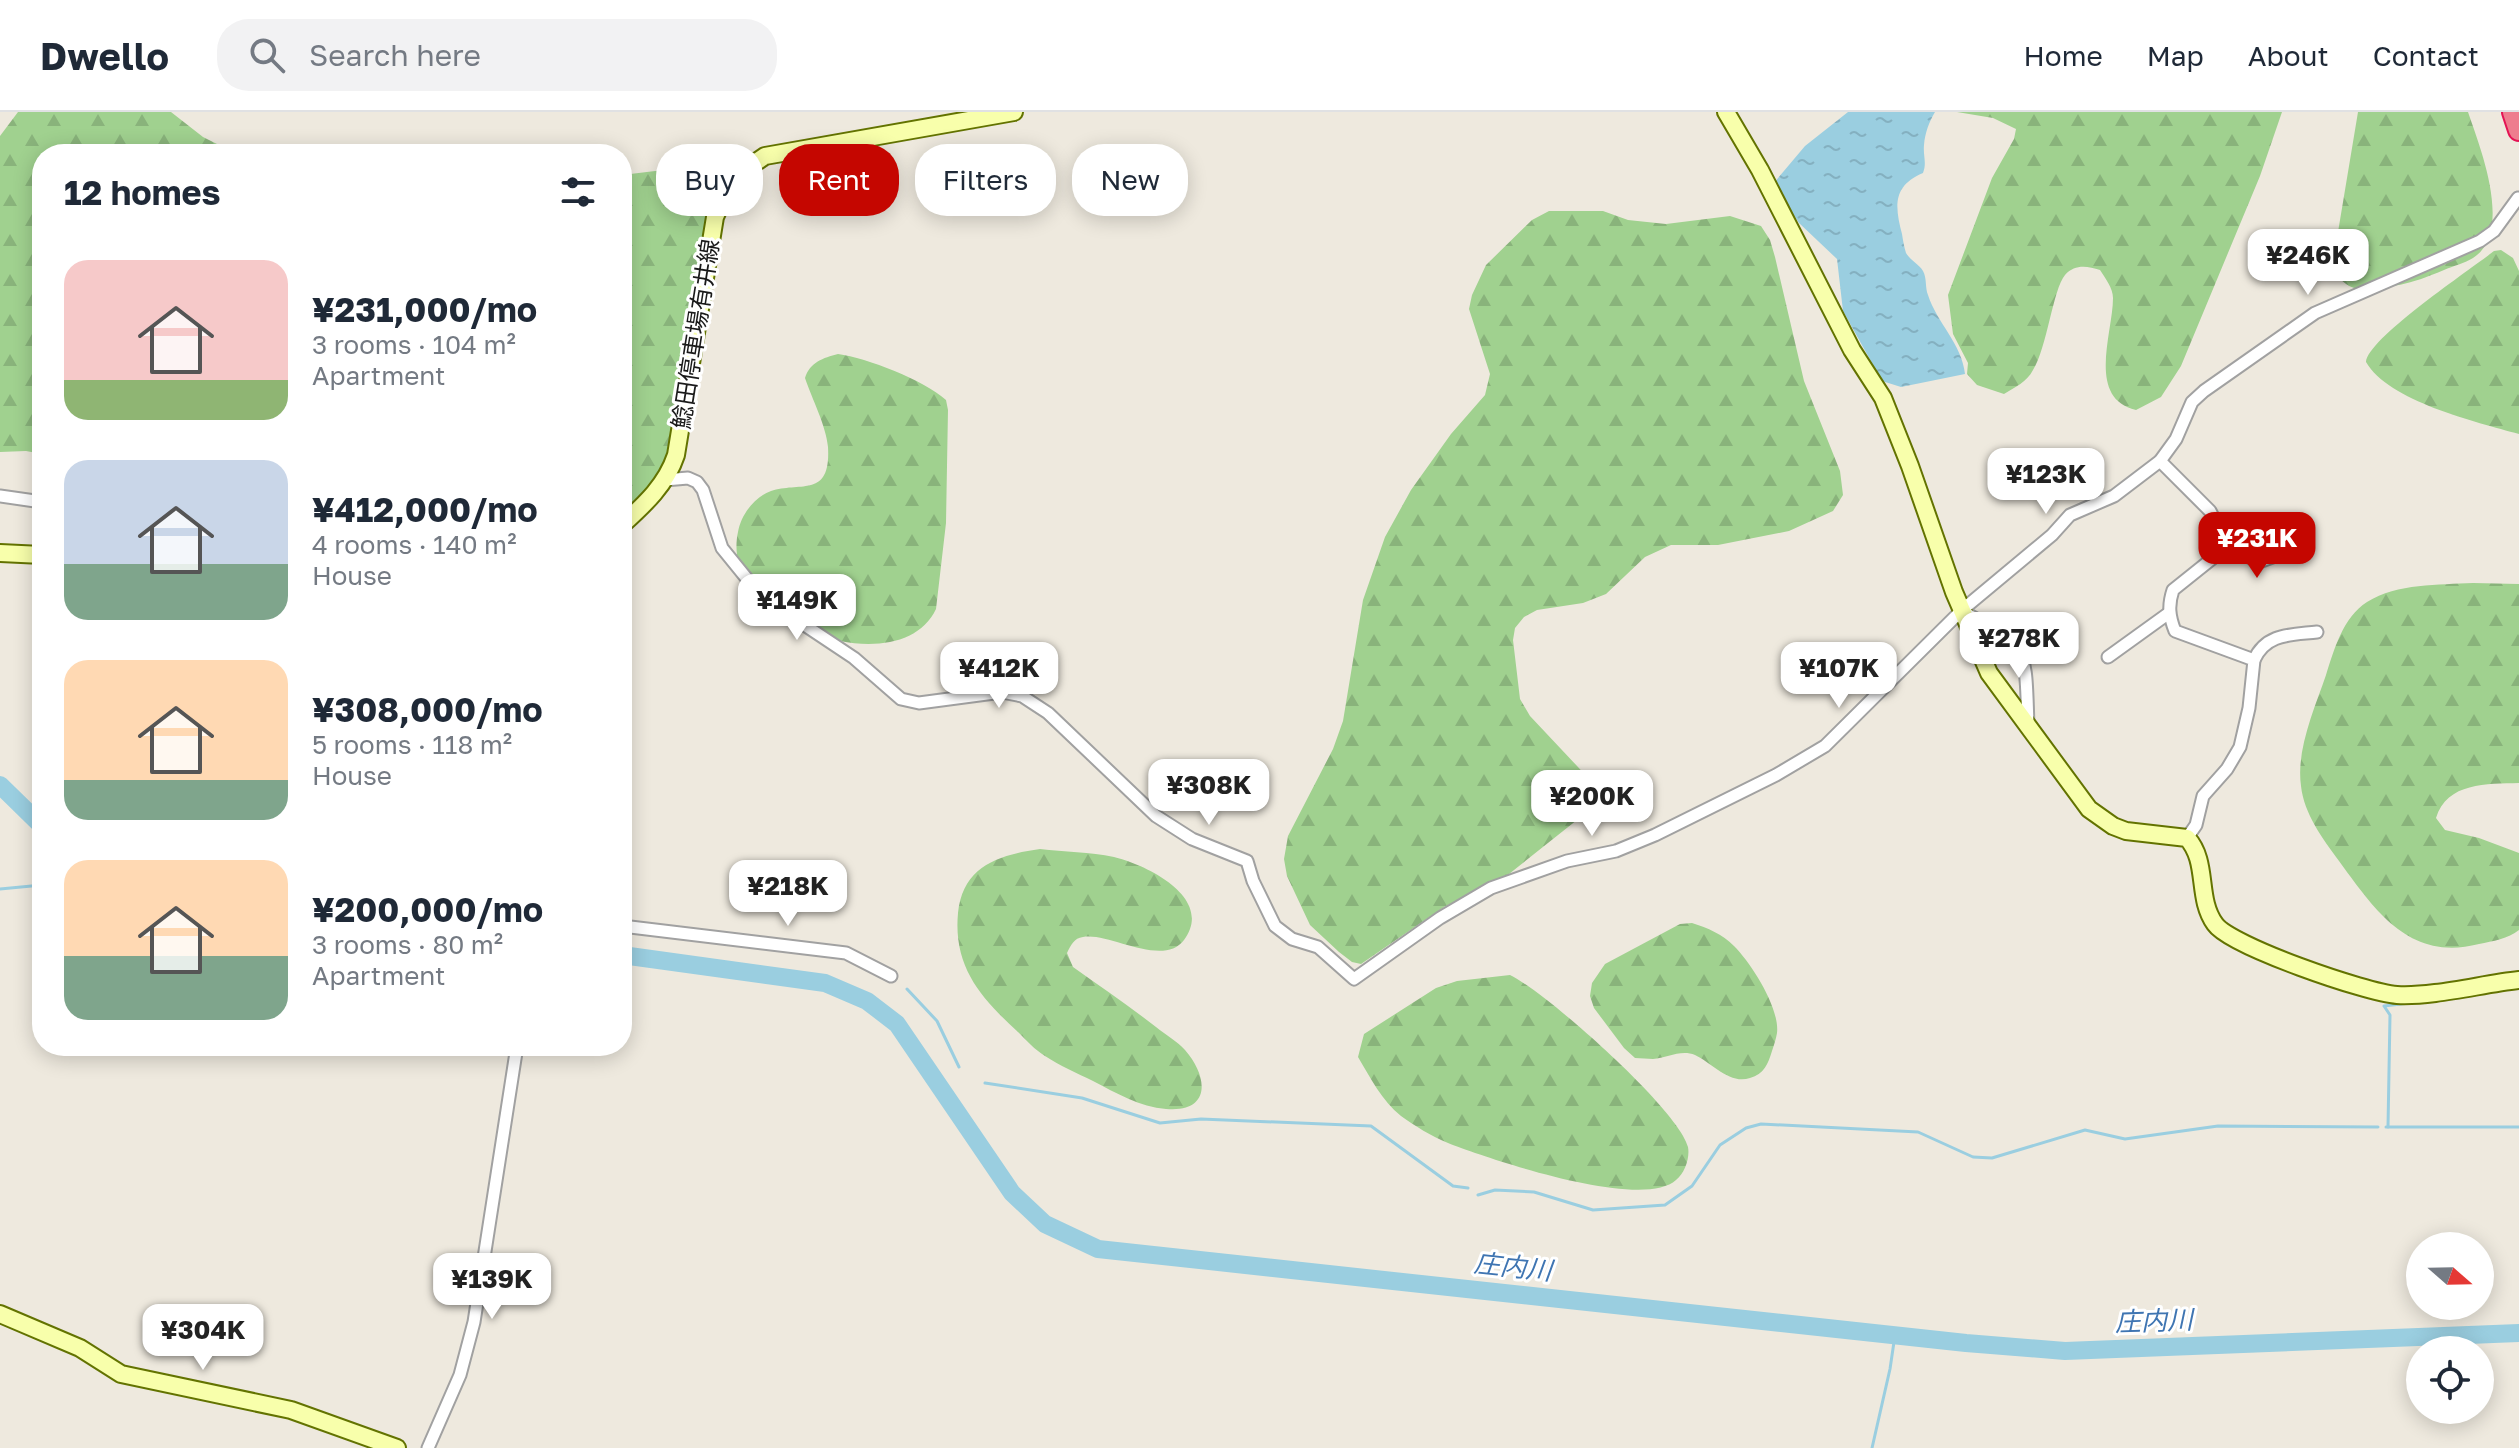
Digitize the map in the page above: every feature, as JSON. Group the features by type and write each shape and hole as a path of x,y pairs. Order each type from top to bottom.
{"highway":[{"path":"2513,112 2519,130"}],"street":[{"name":"鯰田停車場有井線","path":"632,515 665,480 676,455 715,217 727,189 745,169 765,156 1014,112"},
{"path":"1726,112 1760,170 1852,350 1883,398 1962,610 1989,673 2089,809 2126,831 2187,838 2196,847 2208,912 2213,922 2241,943 2373,991 2397,995 2519,980"},
{"path":"665,480 688,478 697,482 703,490 722,548 761,596 854,658 901,699 919,703 1002,692 1029,700 1048,713 1156,816 1192,839 1247,861 1253,881 1275,926 1292,939 1318,947 1354,979 1440,918 1491,888 1567,861 1616,851 1655,835 1776,775 1825,746 1962,610 2052,535 2070,515 2114,496 2160,461 2176,439 2192,402 2204,391 2315,313 2480,241 2494,231 2518,198"},
{"path":"2160,461 2210,511 2228,546 2259,562 2291,550"},
{"path":"0,496 32,501"},
{"path":"2228,546 2173,590 2169,613 2175,631 2254,660"},
{"path":"0,553 32,555"},
{"path":"1962,610 2003,634 2019,649 2027,666 2028,727"},
{"path":"2108,657 2169,613"},
{"path":"2187,838 2196,825 2203,796 2227,769 2240,747 2249,708 2254,660 2264,643 2274,637 2317,632"},
{"path":"632,927 846,953 891,976"},
{"path":"428,1448 453,1392 470,1341 515,1056"},
{"path":"0,1314 80,1348 121,1374 291,1410 397,1448"}],"green space":[{"path":"18,112 171,112 217,144 32,144 32,452 0,452 0,136"},
{"path":"1957,112 2282,112 2260,176 2181,366 2161,397 2136,410 2121,403 2111,392 2106,363 2113,294 2100,270 2086,267 2073,269 2061,282 2038,360 2024,381 2004,394 1977,385 1967,374 1968,363 1953,334 1948,295 1992,178 2014,139 2016,129 1993,118"},
{"path":"2358,112 2468,112 2486,167 2493,210 2485,246 2473,258 2400,285 2354,288 2340,278 2333,262"},
{"path":"656,171 656,216 712,216 716,253 689,390 658,486 632,508 632,174"},
{"path":"1549,211 1603,211 1628,220 1666,224 1730,216 1761,226 1770,240 1804,381 1840,471 1843,495 1833,511 1789,531 1718,545 1671,545 1645,557 1606,594 1583,603 1537,610 1524,617 1515,628 1513,640 1520,699 1530,716 1593,783 1594,792 1589,805 1582,816 1504,878 1444,907 1361,964 1352,962 1310,925 1287,876 1284,859 1288,836 1333,749 1343,721 1363,600 1385,537 1411,490 1451,434 1485,395 1490,374 1469,309 1472,295 1486,265 1532,220"},
{"path":"2501,250 2513,258 2519,271 2519,434 2413,399 2377,376 2366,362 2371,351 2401,321 2494,251"},
{"path":"838,354 879,365 910,378 946,400 948,410 946,523 936,609 916,632 887,643 852,643 816,634 782,618 755,594 739,565 738,532 745,513 754,502 771,491 812,485 824,474 828,463 827,439 805,378 814,364"},
{"path":"2473,583 2519,584 2519,783 2482,785 2459,791 2441,806 2436,818 2445,830 2479,838 2519,853 2519,930 2500,939 2454,948 2433,946 2413,939 2396,928 2366,897 2315,826 2303,796 2300,772 2307,730 2332,655 2340,635 2359,608 2379,596 2405,588"},
{"path":"1040,849 1096,854 1128,861 1159,876 1184,897 1191,910 1191,925 1184,940 1175,948 1150,950 1107,939 1083,937 1075,940 1067,953 1073,967 1185,1050 1193,1060 1201,1081 1198,1099 1192,1105 1166,1109 1147,1105 1119,1095 1057,1063 1038,1051 992,1007 972,980 960,950 958,932 961,897 967,884 975,874 997,859"},
{"path":"1692,923 1725,938 1734,946 1756,974 1774,1011 1777,1033 1767,1064 1755,1076 1735,1078 1690,1053 1653,1059 1635,1058 1594,1008 1590,996 1592,983 1605,964 1680,924"},
{"path":"1510,975 1552,1004 1610,1054 1662,1107 1688,1147 1686,1165 1676,1180 1658,1188 1632,1190 1529,1170 1423,1131 1388,1103 1358,1057 1364,1034 1436,988 1457,981"}],"water":[{"path":"1848,112 1935,112 1925,136 1923,173 1913,178 1901,191 1898,215 1906,253 1923,271 1932,305 1959,353 1965,374 1901,387 1882,381 1843,311 1837,259 1799,223 1773,184 1805,146"},
{"path":"1593,779 1626,794 1628,804 1618,808 1617,794 1611,791 1607,798 1611,805 1586,792"}],"waterway":[{"name":"庄内川","path":"0,785 32,816"},
{"path":"0,889 32,886"},
{"name":"庄内川","path":"632,956 825,983 867,1001 897,1024 1012,1193 1045,1224 1098,1249 1966,1343 2065,1351 2519,1333"},
{"path":"907,989 937,1021 959,1067"},
{"path":"2388,1127 2390,1015 2384,1006 2409,1003"},
{"path":"985,1083 1082,1098 1160,1123 1201,1119 1371,1126 1453,1186 1468,1188"},
{"path":"1478,1195 1495,1190 1534,1192 1593,1210 1665,1205 1692,1186 1720,1145 1746,1128 1761,1124 1918,1132 1973,1157 1992,1158 2085,1130 2125,1139 2218,1126 2378,1127"},
{"path":"2386,1127 2519,1127"},
{"path":"1872,1448 1895,1335"}]}
